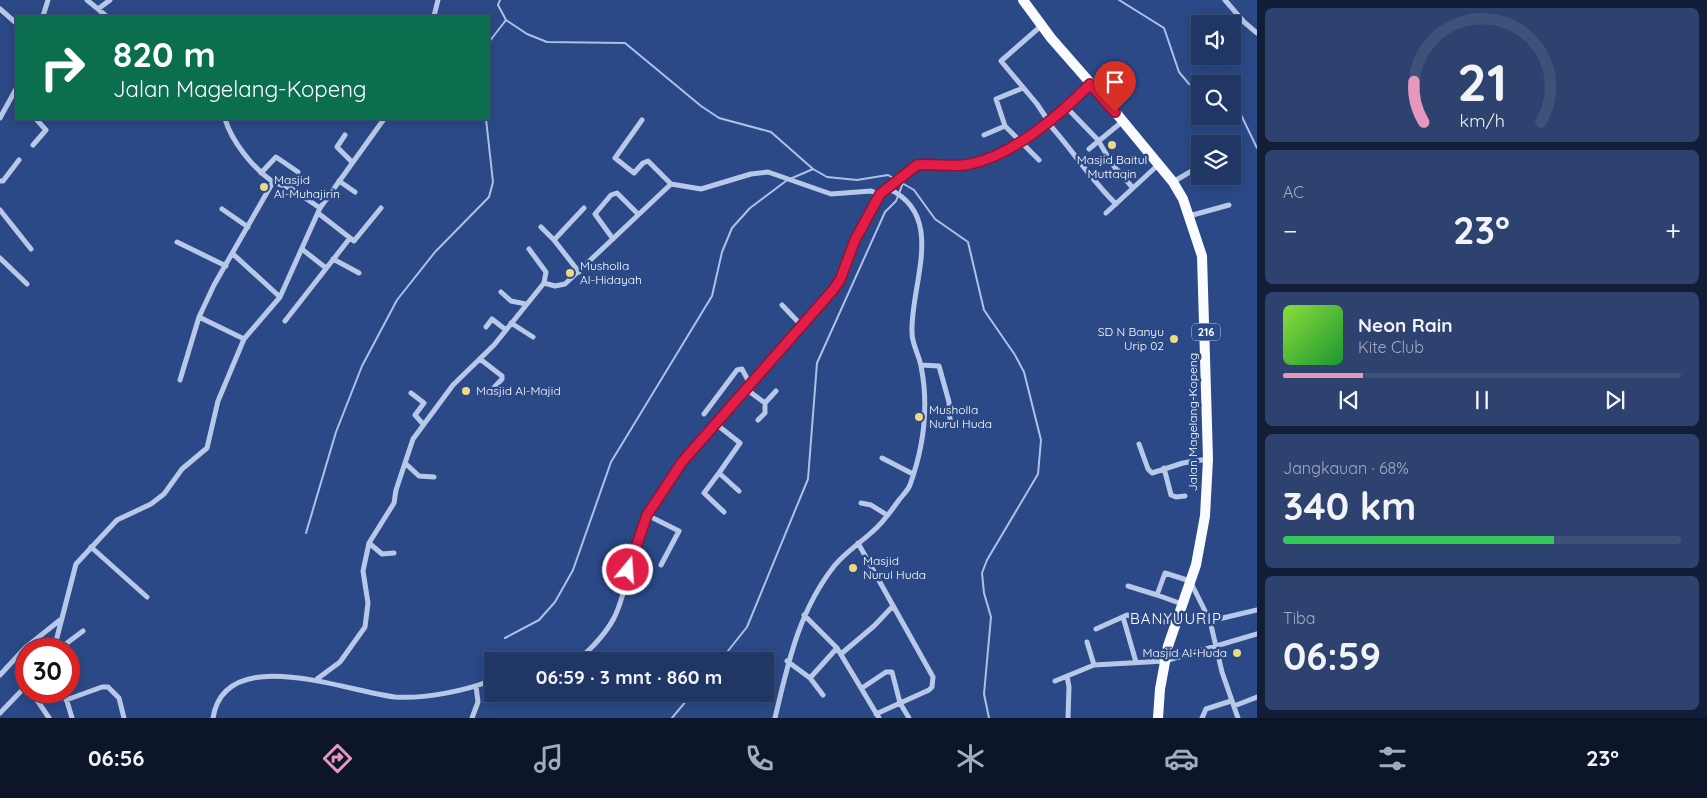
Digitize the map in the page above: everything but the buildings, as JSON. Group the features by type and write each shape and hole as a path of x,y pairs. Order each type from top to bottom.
{"main road":[{"name":"Jalan Magelang-Kopeng","path":"1022,0 1041,26 1160,164 1173,182 1188,216 1202,256 1208,459 1202,533 1196,565 1165,661 1160,688 1158,718"}],"street":[{"path":"43,15 48,0"},
{"path":"87,0 105,15"},
{"path":"98,9 110,0"},
{"path":"434,15 438,0"},
{"path":"1225,0 1244,22 1257,33"},
{"path":"0,9 15,23"},
{"path":"1041,26 1001,61 1037,104 1049,123 1092,179 1116,204"},
{"path":"586,652 598,640 614,618 638,537 647,515 682,462 801,325 817,310 840,280 855,240 880,194 889,189 917,165 948,166 970,164 990,159 1049,123 1067,108 1090,84"},
{"path":"1023,88 996,99 1005,126 1039,160"},
{"path":"0,118 14,98"},
{"path":"1067,108 1098,140 1112,164 1132,188"},
{"path":"33,145 46,130 37,120"},
{"path":"225,120 229,130 261,173 274,182 292,189 354,241 381,208"},
{"path":"57,638 76,564 117,520 151,504 164,494 182,469 207,448 218,401 244,340 280,297 303,250 319,210 383,120"},
{"path":"642,120 615,158 634,173 643,163 648,161 671,184 701,189 751,174 768,172 831,194 871,191 880,194"},
{"path":"1089,149 1122,121"},
{"path":"984,135 1005,126"},
{"path":"345,135 337,147 352,162"},
{"path":"261,173 276,157 298,172"},
{"path":"0,181 3,181 19,160"},
{"path":"1106,213 1160,164"},
{"path":"1173,182 1191,171"},
{"path":"339,181 355,192"},
{"path":"180,380 199,317 274,182"},
{"path":"544,283 561,286 579,272 671,184"},
{"path":"775,718 787,661 804,615 836,564 873,531 909,487 923,440 925,397 921,365 912,334 914,293 922,256 922,244 914,207 903,196 889,189"},
{"path":"613,239 595,214 611,195 618,193 638,214"},
{"path":"1188,216 1229,205"},
{"path":"554,240 584,208"},
{"path":"222,209 248,227"},
{"path":"0,210 31,249"},
{"path":"541,227 554,240 579,272"},
{"path":"285,321 350,238"},
{"path":"177,242 226,266"},
{"path":"317,679 340,662 365,627 368,603 362,571 369,543 394,503 396,490 413,439 453,385 506,330 544,283 546,272 529,249"},
{"path":"303,250 326,268"},
{"path":"233,254 280,297"},
{"path":"0,258 28,284"},
{"path":"333,260 359,273"},
{"path":"501,292 511,301 526,304"},
{"path":"782,305 801,325"},
{"path":"199,317 244,340"},
{"path":"486,327 492,319 506,330"},
{"path":"511,323 533,337"},
{"path":"480,359 502,376 502,379 489,394"},
{"path":"921,365 939,366 949,402 950,420"},
{"path":"704,414 737,370 742,369 748,387 765,403"},
{"path":"758,420 765,413 765,403 776,391"},
{"path":"411,393 424,403 415,415 423,424"},
{"path":"716,424 740,444 704,493 724,512"},
{"path":"1139,444 1151,472 1208,459"},
{"path":"882,458 913,474"},
{"path":"405,463 418,476 434,477"},
{"path":"1164,468 1171,494 1176,497 1185,496"},
{"path":"719,473 739,491"},
{"path":"861,503 871,505 887,515"},
{"path":"647,515 679,531 661,565"},
{"path":"369,543 382,554 394,553"},
{"path":"804,615 837,648 878,716 932,687 933,677 858,543"},
{"path":"91,547 147,597"},
{"path":"1157,595 1165,573 1190,581 1210,621 1232,703 1238,718"},
{"path":"1128,586 1182,604"},
{"path":"840,654 874,626 893,606"},
{"path":"1210,621 1257,610"},
{"path":"1096,629 1123,617 1130,616 1146,620 1176,623"},
{"path":"1123,617 1136,662"},
{"path":"0,676 25,648 61,620"},
{"path":"74,638 83,631"},
{"path":"1055,680 1094,665 1106,666 1165,661 1257,634"},
{"path":"1087,642 1094,665"},
{"path":"810,678 837,648"},
{"path":"787,661 810,678 824,695"},
{"path":"862,688 889,670 892,672 900,703 909,718"},
{"path":"1067,676 1069,687 1068,718"},
{"path":"213,718 219,700 232,684 238,682 277,677 317,679 372,693 398,697 444,693 484,683"},
{"path":"472,718 478,702 476,686"},
{"path":"80,695 102,687 108,687 118,698 124,718"},
{"path":"0,713 15,697"},
{"path":"1202,718 1206,709 1257,697"},
{"path":"39,703 49,718"},
{"path":"67,703 72,718"}],"waterway":[{"path":"500,0 498,5 506,20 527,34 547,42 625,43 701,106 719,118 771,132 813,169 827,177 857,180 888,175 914,190 935,219 968,242 984,310 1015,355 1024,372 1041,440 1038,474 987,560 982,573 984,593 991,617 984,694 989,718"},
{"path":"1119,0 1164,28 1179,72 1191,85"},
{"path":"490,41 506,20"},
{"path":"1241,115 1257,148"},
{"path":"306,533 336,432 362,366 397,300 435,252 489,197 493,182 486,120"},
{"path":"790,179 813,169"},
{"path":"505,638 539,620 555,602 573,570 611,462 712,296 722,252 732,228 750,208 786,181"},
{"path":"727,652 747,627 808,479 817,363 885,212 896,201 903,183"},
{"path":"672,718 685,702"}],"place":[{"name":"Masjid Baitul Muttaqin","path":"1112,145"},
{"name":"Masjid Al-Muhajirin","path":"264,187"},
{"name":"Musholla Al-Hidayah","path":"570,273"},
{"name":"SD N Banyu Urip 02","path":"1174,339"},
{"name":"Masjid Al-Majid","path":"466,391"},
{"name":"Musholla Nurul Huda","path":"919,417"},
{"name":"Masjid Nurul Huda","path":"853,568"},
{"name":"Masjid Al-Huda","path":"1237,653"}],"district":[{"name":"BANYUURIP","path":"1176,619"}],"route":[{"path":"628,570 647,515 671,478 682,462 833,290 840,280 855,240 880,194 889,189 917,165 948,166 970,164 990,159 1033,134 1067,108 1090,84 1115,112"}]}
